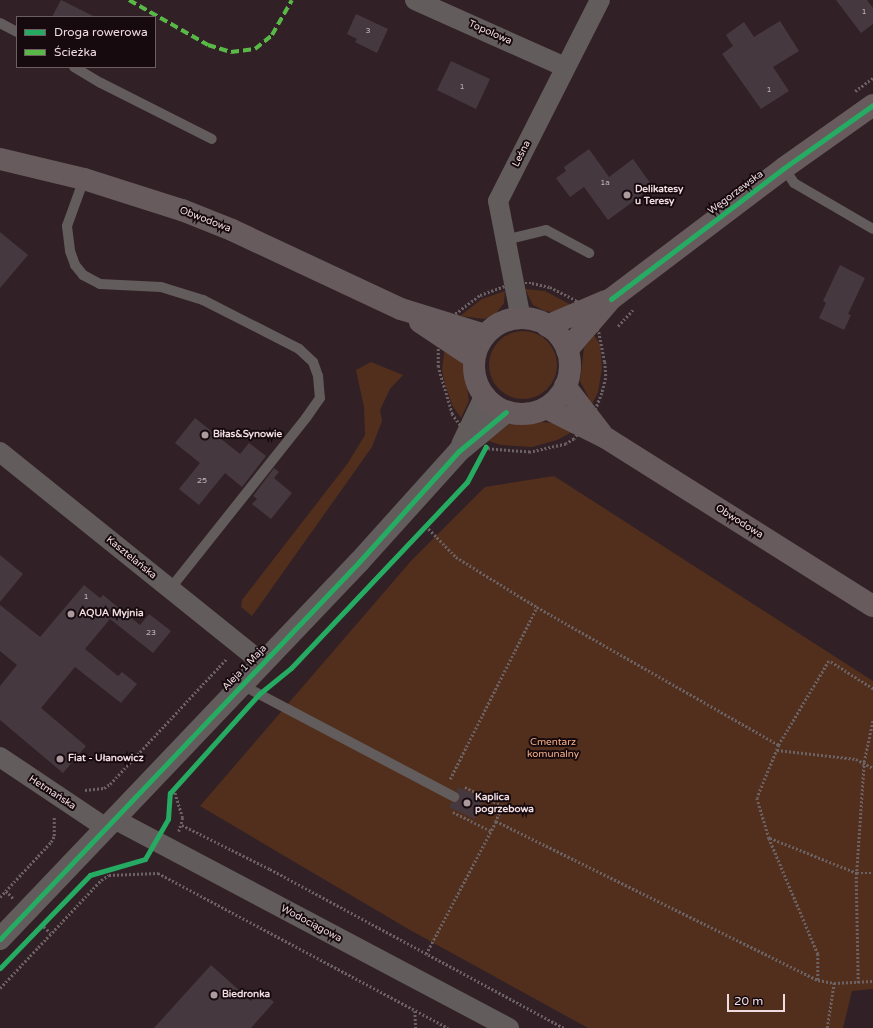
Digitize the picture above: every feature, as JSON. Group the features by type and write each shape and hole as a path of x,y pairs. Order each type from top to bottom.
{"main road":[{"name":"Węgorzewska","path":"566,350 587,317 784,168 873,105"},
{"name":"Obwodowa","path":"0,159 84,179 182,210 232,230 445,329 485,335"},
{"name":"Węgorzewska","path":"547,326 587,317"},
{"path":"521,318 535,320 547,326 559,336 566,350 569,368 565,386 557,398 546,408 519,414 506,412 485,397 475,379 474,358 485,335 508,320 521,318"},
{"name":"Obwodowa","path":"445,329 474,358"},
{"name":"Obwodowa","path":"565,386 586,422"},
{"name":"Obwodowa","path":"546,408 586,422 606,438 873,606"}],"street":[{"name":"Topolowa","path":"415,0 565,67"},
{"name":"Leśna","path":"521,318 498,201 600,0"},
{"name":"Aleja 1 Maja","path":"467,442 485,397"},
{"name":"Aleja 1 Maja","path":"0,939 242,685 412,504 467,442 506,412"},
{"name":"Kasztelańska","path":"0,452 262,663"},
{"name":"Hetmańska","path":"0,757 110,824"},
{"name":"Wodociągowa","path":"110,824 509,1028"}],"lane":[{"path":"0,23 16,31"},
{"path":"76,68 101,83 212,139"},
{"path":"784,168 794,183 873,229"},
{"path":"84,179 67,226 70,251 75,265 82,275 100,284 161,287 203,300 299,349 313,362 318,376 320,398 306,418 170,589"},
{"path":"505,240 546,230 589,253"},
{"path":"242,685 454,797"}],"path":[{"path":"513,283 532,283 550,287 576,300 587,317 599,332 602,341 606,378 602,394 586,422 574,439 566,444 530,452 489,449 467,442 452,414 443,389 437,354 445,329 452,316 466,304 494,288 513,283"},
{"path":"426,526 456,557 537,607 779,745"},
{"path":"456,783 450,779 537,607"},
{"path":"77,790 104,788 110,784 224,663 226,658"},
{"path":"818,980 818,954 769,838 757,798 779,745 829,661 873,689"},
{"path":"858,983 857,873 864,762 873,720"},
{"path":"777,750 864,762 873,768"},
{"path":"426,954 503,806 463,786"},
{"path":"170,800 172,791"},
{"path":"172,791 182,825 564,1028"},
{"path":"0,897 51,842 54,829 53,814"},
{"path":"496,821 818,980 834,983 858,983 873,981"},
{"path":"769,838 857,873 873,873"},
{"path":"105,869 112,868"},
{"path":"0,988 100,880 109,875 158,873 448,1028"},
{"path":"36,930 47,919"},
{"path":"827,1028 834,983"},
{"path":"415,1010 416,1028"}],"green space":[{"path":"525,289 545,291 573,306 552,312 545,311 533,305"},
{"path":"505,291 504,303 495,315 484,319 460,316 482,299"},
{"path":"523,331 536,334 547,341 554,352 557,365 554,378 547,389 536,396 523,399 510,396 499,389 492,378 489,365 492,352 499,341 510,334"},
{"path":"594,335 600,345 602,368 598,392 592,404 580,381 584,348"},
{"path":"445,346 462,363 465,371 469,401 461,418 452,405 445,384 442,370"},
{"path":"371,362 403,375 390,389 380,410 382,421 372,447 252,616 241,607 242,600 348,463 365,435 364,407 356,370"},
{"path":"540,422 555,423 572,432 557,440 532,447 501,445 488,441 509,424"},
{"name":"Cmentarz komunalny","path":"554,476 873,681 873,989 852,991 843,1028 588,1028 410,930 200,806 411,561 485,487"}],"building":[{"path":"61,0 93,16 53,16"},
{"path":"836,0 867,0 873,8 873,24 861,33"},
{"path":"356,14 388,29 377,53 355,42 357,39 347,34"},
{"path":"780,21 799,51 773,67 789,91 761,109 722,54 733,46 726,35 744,22 754,37"},
{"path":"451,61 490,79 476,109 437,90"},
{"path":"589,149 609,177 633,159 653,187 608,220 584,187 570,197 556,178 566,171 564,167"},
{"path":"0,232 28,255 0,288"},
{"path":"840,265 865,278 848,314 851,315 844,330 819,318 826,303 823,301"},
{"path":"195,418 240,454 249,443 266,456 242,487 225,473 199,505 179,489 200,463 175,443"},
{"path":"274,468 279,472 274,478 292,493 271,519 252,504 257,499 253,496"},
{"path":"0,555 23,574 0,602"},
{"path":"84,585 100,598 103,595 140,625 149,614 171,631 153,653 110,619 85,649 118,676 122,672 137,684 121,703 75,667 41,708 86,746 63,773 0,720 0,686 17,665 0,651 0,605 40,637"},
{"name":"Kaplica pogrzebowa","path":"458,787 484,799 475,819 449,807 451,803 460,800 457,791"},
{"name":"Biedronka","path":"211,965 251,1001 260,990 274,1002 251,1028 154,1028"}],"marked path":[{"path":"129,0 208,45 231,52 255,49 272,35 292,0"}],"cycle path":[{"path":"611,299 784,168 873,105"},
{"path":"0,939 359,562 459,451 506,412"},
{"path":"0,968 90,875 145,859 168,819 170,793 259,694 291,668 467,482 486,447"}],"place":[{"name":"Delikatesy u Teresy","path":"627,195"},
{"name":"Biłas&Synowie","path":"205,435"},
{"name":"AQUA Myjnia","path":"71,614"},
{"name":"Fiat - Ułanowicz","path":"60,759"},
{"name":"Kaplica pogrzebowa","path":"467,803"},
{"name":"Biedronka","path":"214,995"}]}
